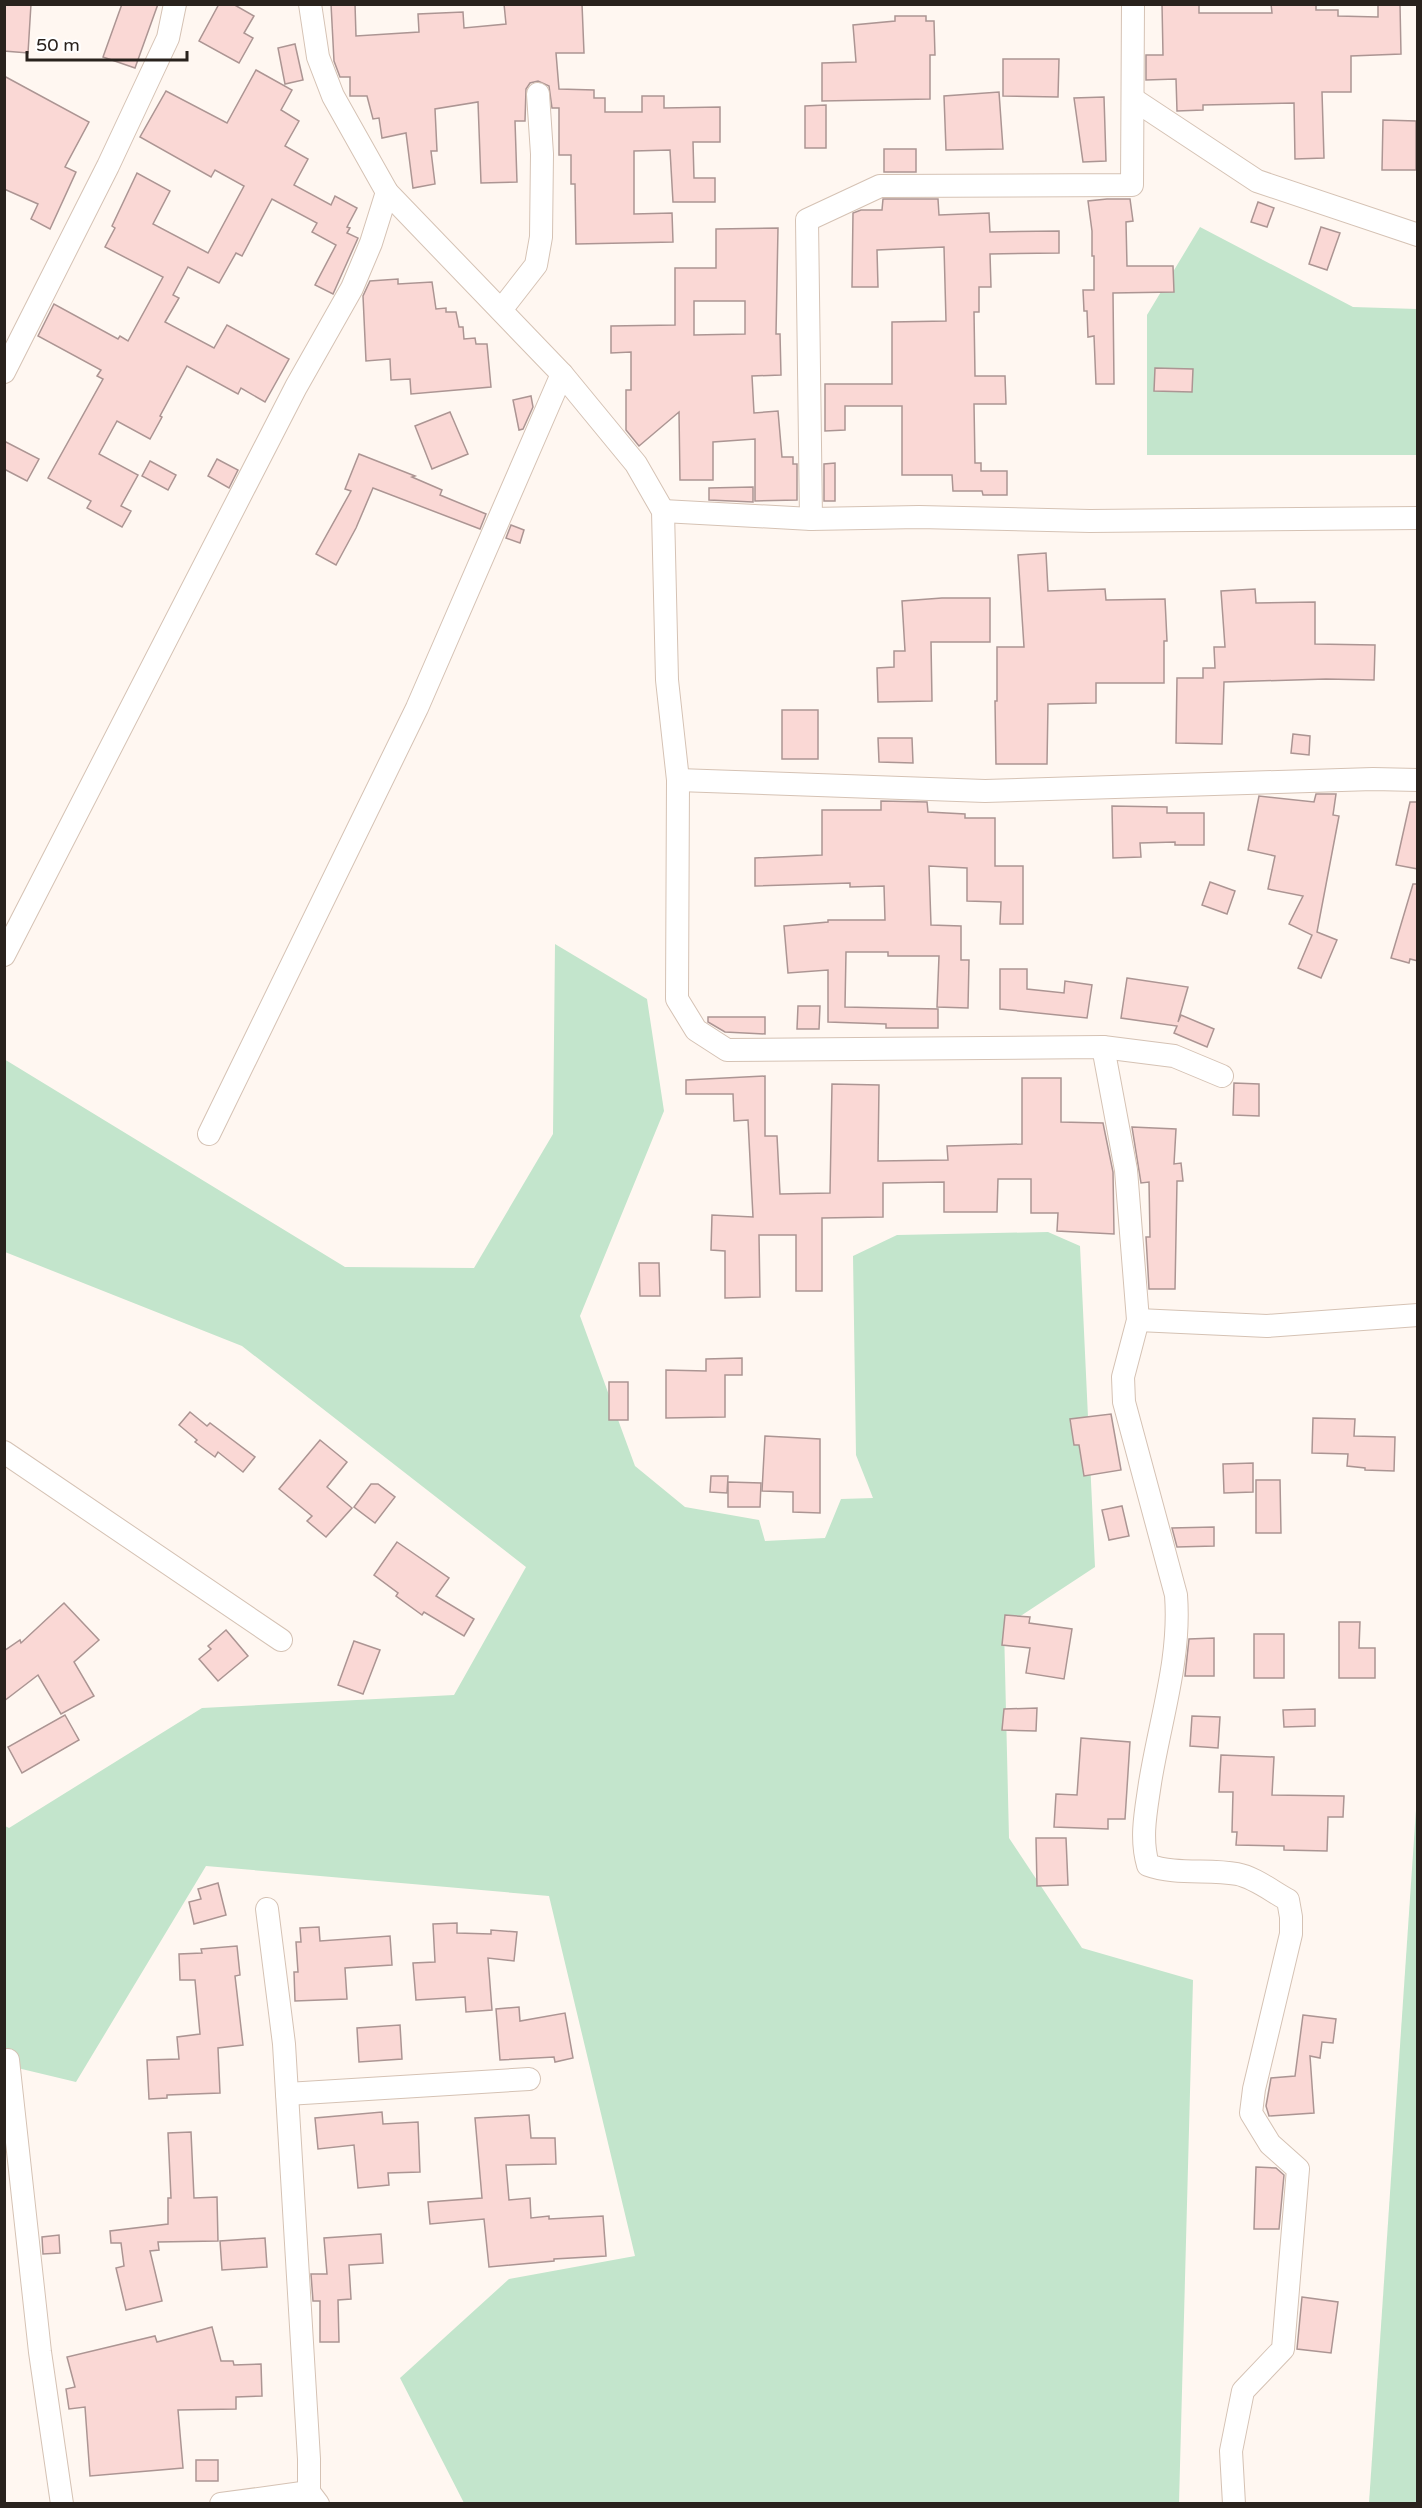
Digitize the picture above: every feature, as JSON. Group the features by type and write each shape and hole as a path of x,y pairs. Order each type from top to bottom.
{"street":[{"path":"4,372 108,166 168,38 175,4"},
{"path":"310,4 318,57 333,96 387,192 561,374 636,464 663,511 667,680 678,780 677,999 699,1033 727,1050 1103,1047 1174,1056 1222,1076"},
{"path":"811,519 807,220 880,186 1132,185 1134,4"},
{"path":"501,310 536,265 541,237 542,154 538,94"},
{"path":"1133,99 1257,181 1418,235"},
{"path":"4,955 285,408 352,288 371,243 387,192"},
{"path":"209,1134 417,708 561,374"},
{"path":"663,511 811,519 919,517 1090,521 1418,518"},
{"path":"678,780 985,791 1373,779 1418,780"},
{"path":"1103,1047 1126,1170 1138,1320 1123,1377 1124,1402 1176,1595 1178,1618 1175,1657 1148,1797 1143,1847 1148,1865 1161,1870 1197,1870 1240,1875 1288,1900 1291,1917 1291,1934 1254,2089 1251,2113 1270,2144 1298,2169 1288,2305 1283,2349 1243,2391 1231,2451 1234,2504"},
{"path":"1138,1320 1267,1326 1418,1315"},
{"path":"4,1452 281,1640"},
{"path":"221,2504 313,2498 284,2044 267,1909"},
{"path":"8,2061 40,2352 62,2504"},
{"path":"287,2094 529,2079"}],"green space":[{"path":"1200,227 1353,307 1417,309 1417,455 1147,455 1147,315"},
{"path":"555,944 647,999 664,1111 580,1316 635,1466 685,1507 759,1520 765,1541 825,1538 841,1499 873,1498 856,1455 853,1256 897,1235 1048,1232 1080,1246 1095,1567 1004,1627 1009,1838 1082,1948 1193,1980 1179,2503 464,2503 400,2378 509,2279 635,2256 549,1896 206,1866 76,2082 5,2065 5,1826 9,1828 202,1708 454,1695 526,1567 242,1346 5,1252 4,1059 345,1267 474,1268 553,1134"},
{"path":"1417,1795 1417,2503 1369,2503"}],"building":[{"path":"4,4 31,4 28,53 4,51"},
{"path":"122,4 158,4 135,68 103,57"},
{"path":"219,4 233,4 254,16 244,33 253,38 239,63 199,41"},
{"path":"331,4 355,4 356,36 419,32 418,14 463,12 464,28 506,24 504,4 582,4 584,53 556,53 559,89 594,90 594,98 605,98 605,112 642,112 642,96 664,96 664,108 720,107 720,142 693,142 694,178 715,178 715,202 673,202 670,150 634,151 634,214 672,213 673,242 576,244 575,184 571,184 571,155 559,155 559,108 552,108 549,86 538,81 530,83 526,89 525,121 515,121 517,182 481,183 478,102 435,109 437,151 431,151 435,184 413,188 406,133 382,138 379,118 373,119 367,96 350,96 350,77 340,77 334,61"},
{"path":"1162,4 1199,4 1199,13 1272,13 1271,4 1316,4 1316,10 1338,10 1338,16 1378,17 1378,4 1400,4 1401,54 1351,56 1351,92 1322,92 1324,158 1295,159 1294,103 1203,105 1203,110 1177,111 1176,79 1146,80 1146,55 1163,55"},
{"path":"895,16 926,16 926,21 934,21 935,55 930,55 930,99 822,101 822,63 856,62 853,25 895,21"},
{"path":"295,44 303,80 285,84 278,48"},
{"path":"1003,59 1059,59 1058,97 1003,96"},
{"path":"256,70 292,90 281,110 299,121 285,146 308,159 294,185 331,205 335,196 357,208 347,227 350,228 347,233 358,238 333,294 315,285 336,245 312,232 317,223 272,199 242,256 236,253 219,283 188,267 173,295 179,298 165,322 214,348 227,325 289,359 265,402 241,388 238,394 187,366 150,439 117,421 99,454 138,475 121,506 131,511 122,527 87,508 91,501 48,478 103,379 97,376 101,370 38,336 54,304 118,339 120,336 128,341 163,277 105,247 115,228 112,226 137,173 170,191 153,224 208,253 244,186 215,170 211,177 140,137 166,91 227,123"},
{"path":"4,76 89,122 65,167 76,172 50,229 31,219 38,204 4,189"},
{"path":"999,92 1003,149 946,150 944,96"},
{"path":"1104,97 1106,161 1083,162 1074,98"},
{"path":"826,105 826,148 805,148 805,106"},
{"path":"1383,120 1416,121 1416,170 1382,170"},
{"path":"884,149 916,149 916,172 884,172"},
{"path":"883,199 938,199 939,215 989,213 990,232 1059,231 1059,253 990,254 991,287 979,287 979,312 974,312 975,376 1005,376 1006,404 974,404 975,463 981,463 981,471 1007,471 1007,495 983,495 982,491 953,491 952,475 902,475 902,406 845,406 845,430 825,431 825,384 892,384 892,322 946,321 944,247 877,250 878,287 852,287 853,213 861,210 882,210"},
{"path":"1130,199 1133,221 1126,222 1127,266 1173,266 1174,292 1113,293 1114,384 1096,384 1094,336 1088,337 1083,290 1094,290 1094,256 1092,256 1092,231 1088,201"},
{"path":"1258,202 1274,208 1267,227 1251,222"},
{"path":"1321,227 1340,233 1327,270 1309,264"},
{"path":"778,228 776,334 780,334 781,375 752,376 754,413 778,411 782,457 793,457 793,464 797,464 797,500 755,501 755,439 713,442 713,480 680,480 679,412 639,446 626,430 626,390 631,390 631,352 611,353 611,326 675,325 675,268 716,268 716,229","holes":["694,301 745,301 745,334 694,335"]},
{"path":"398,279 398,284 432,282 436,309 446,308 446,312 456,312 459,327 463,327 464,339 475,338 476,344 487,344 491,387 411,394 410,379 391,380 390,359 366,361 363,296 370,281"},
{"path":"1155,368 1193,369 1192,392 1154,391"},
{"path":"531,396 533,407 523,429 519,430 513,400"},
{"path":"450,412 468,454 432,469 415,426"},
{"path":"4,441 39,459 27,481 4,469"},
{"path":"359,454 415,476 412,477 442,490 440,495 486,514 480,529 373,488 356,528 336,565 316,554 351,491 345,489"},
{"path":"217,459 238,470 229,488 208,476"},
{"path":"150,461 176,475 168,490 142,476"},
{"path":"835,463 835,501 824,501 824,464"},
{"path":"753,487 753,502 709,500 709,488"},
{"path":"511,525 524,530 520,543 506,538"},
{"path":"1046,553 1048,591 1105,589 1106,600 1165,599 1167,641 1164,641 1164,683 1096,683 1096,703 1048,704 1047,764 996,764 997,647 1024,647 1018,555"},
{"path":"1255,589 1256,603 1315,602 1315,644 1375,645 1374,680 1224,682 1222,744 1176,743 1177,678 1203,678 1203,668 1215,668 1214,647 1225,647 1221,591"},
{"path":"990,598 990,642 931,642 932,701 878,702 877,668 894,667 894,651 905,651 902,601"},
{"path":"782,710 818,710 818,759 782,759"},
{"path":"1293,734 1310,736 1309,755 1291,753"},
{"path":"878,738 912,738 913,763 879,762"},
{"path":"1316,794 1336,794 1333,815 1339,816 1317,932 1337,940 1321,978 1298,968 1312,935 1289,924 1303,896 1268,889 1275,856 1248,850 1259,796 1314,802"},
{"path":"881,801 927,802 928,812 965,814 965,818 995,818 995,866 1023,866 1023,924 1000,924 1001,902 967,901 967,868 929,866 931,925 961,926 961,960 969,960 968,1008 937,1007 939,956 888,956 888,952 846,952 845,1007 938,1009 938,1028 886,1028 886,1024 828,1022 828,970 788,973 784,926 828,922 828,920 885,920 884,886 850,887 850,883 755,886 755,858 822,855 822,810 881,810"},
{"path":"1410,802 1418,802 1418,869 1396,865"},
{"path":"1112,806 1167,807 1167,813 1204,813 1204,845 1175,845 1175,842 1140,843 1141,857 1113,858"},
{"path":"1210,882 1235,891 1227,914 1202,905"},
{"path":"1413,884 1418,884 1418,961 1410,959 1409,963 1391,958"},
{"path":"1000,969 1027,969 1027,989 1064,993 1065,981 1092,985 1087,1018 1000,1009"},
{"path":"1127,978 1188,987 1178,1022 1181,1015 1214,1029 1207,1047 1174,1033 1177,1026 1121,1018"},
{"path":"798,1006 820,1006 819,1029 797,1029"},
{"path":"708,1017 765,1017 765,1034 725,1032 708,1022"},
{"path":"765,1076 765,1136 777,1136 780,1194 830,1193 832,1084 879,1085 878,1161 948,1160 947,1146 1022,1144 1022,1078 1061,1078 1061,1122 1103,1123 1113,1172 1114,1234 1057,1231 1058,1213 1031,1213 1031,1179 998,1179 997,1212 944,1212 944,1182 883,1183 883,1217 822,1218 822,1291 796,1291 796,1235 759,1235 760,1297 725,1298 725,1251 711,1250 712,1215 753,1217 748,1120 734,1121 733,1094 686,1094 686,1080"},
{"path":"1234,1083 1259,1084 1259,1116 1233,1115"},
{"path":"1132,1127 1176,1129 1174,1164 1181,1163 1183,1181 1177,1181 1175,1289 1149,1289 1146,1237 1150,1237 1149,1182 1141,1183"},
{"path":"639,1263 659,1263 660,1296 640,1296"},
{"path":"742,1358 742,1375 725,1375 725,1417 666,1418 666,1370 706,1371 706,1359"},
{"path":"609,1382 628,1382 628,1420 609,1420"},
{"path":"190,1412 207,1426 210,1423 255,1457 243,1472 218,1452 215,1457 195,1442 197,1440 179,1425"},
{"path":"1111,1414 1121,1470 1084,1476 1079,1445 1074,1445 1070,1419"},
{"path":"1313,1418 1355,1419 1354,1436 1395,1437 1394,1471 1365,1470 1365,1468 1347,1466 1348,1454 1312,1453"},
{"path":"765,1436 820,1439 820,1513 793,1512 793,1492 762,1491"},
{"path":"320,1440 347,1462 327,1487 352,1508 326,1537 307,1521 312,1516 279,1489"},
{"path":"1253,1463 1253,1492 1224,1493 1223,1464"},
{"path":"711,1476 728,1476 727,1493 710,1492"},
{"path":"1256,1480 1280,1480 1281,1533 1256,1533"},
{"path":"728,1482 761,1483 760,1507 728,1507"},
{"path":"371,1484 378,1484 395,1497 375,1523 354,1507"},
{"path":"1122,1506 1129,1536 1109,1540 1102,1510"},
{"path":"1214,1527 1214,1546 1177,1547 1172,1528"},
{"path":"397,1542 449,1578 436,1596 474,1619 464,1636 424,1612 422,1615 396,1596 398,1593 374,1575"},
{"path":"64,1603 99,1640 74,1662 94,1696 61,1714 38,1675 4,1701 4,1651 20,1640 21,1643"},
{"path":"1005,1615 1030,1617 1029,1623 1072,1629 1064,1679 1026,1673 1030,1648 1002,1645"},
{"path":"1339,1622 1360,1622 1359,1648 1375,1648 1375,1678 1339,1678"},
{"path":"226,1630 248,1656 218,1681 199,1659 211,1649 208,1646"},
{"path":"1254,1634 1284,1634 1284,1678 1254,1678"},
{"path":"1214,1638 1214,1676 1185,1676 1189,1639"},
{"path":"354,1641 380,1650 363,1694 338,1685"},
{"path":"1037,1708 1036,1731 1002,1730 1004,1709"},
{"path":"1315,1709 1315,1726 1284,1727 1283,1710"},
{"path":"65,1715 79,1740 22,1773 8,1747"},
{"path":"1192,1716 1220,1717 1218,1748 1190,1746"},
{"path":"1081,1738 1130,1742 1125,1819 1108,1819 1108,1829 1054,1827 1056,1794 1077,1795"},
{"path":"1221,1755 1274,1757 1272,1795 1344,1796 1343,1817 1328,1817 1327,1851 1284,1850 1284,1846 1236,1845 1237,1832 1232,1832 1233,1792 1219,1792"},
{"path":"1036,1838 1066,1838 1068,1885 1037,1886"},
{"path":"218,1883 226,1915 194,1924 189,1902 201,1899 198,1889"},
{"path":"457,1923 457,1933 491,1934 491,1930 517,1932 514,1961 488,1958 492,2010 466,2012 465,1997 416,2000 413,1963 435,1962 433,1924"},
{"path":"319,1927 320,1941 390,1936 392,1965 345,1968 347,1999 295,2001 294,1972 298,1972 296,1942 301,1942 300,1928"},
{"path":"237,1946 240,1975 235,1976 243,2045 218,2048 220,2093 167,2095 167,2098 149,2099 147,2060 179,2059 177,2037 200,2034 195,1980 180,1980 179,1954 202,1953 201,1949"},
{"path":"519,2007 520,2021 565,2013 573,2058 555,2062 554,2057 500,2060 496,2009"},
{"path":"1303,2015 1336,2019 1333,2043 1322,2042 1320,2058 1310,2056 1314,2113 1269,2116 1266,2106 1271,2078 1295,2076"},
{"path":"400,2025 402,2059 359,2062 357,2028"},
{"path":"382,2112 383,2124 418,2122 420,2172 388,2173 389,2185 358,2188 354,2145 318,2149 315,2118"},
{"path":"529,2115 531,2138 555,2138 556,2164 506,2165 509,2200 530,2198 531,2218 603,2216 606,2256 554,2259 554,2261 489,2267 484,2219 430,2224 428,2202 482,2198 475,2118"},
{"path":"191,2132 194,2198 217,2197 218,2241 158,2242 159,2250 150,2251 162,2301 126,2310 116,2268 124,2266 121,2243 111,2243 110,2231 168,2224 168,2198 171,2198 168,2133"},
{"path":"1256,2167 1276,2168 1284,2175 1279,2229 1254,2229"},
{"path":"381,2234 383,2263 349,2265 351,2299 338,2300 339,2342 320,2342 320,2301 313,2301 311,2274 327,2274 324,2238"},
{"path":"59,2235 60,2253 43,2254 42,2237"},
{"path":"265,2238 267,2267 222,2270 220,2241"},
{"path":"1302,2297 1338,2302 1331,2353 1297,2349"},
{"path":"212,2327 221,2361 233,2361 234,2365 261,2364 262,2396 236,2397 236,2409 178,2410 183,2468 90,2476 85,2407 69,2409 66,2389 75,2387 67,2357 155,2336 157,2342"},
{"path":"196,2460 218,2460 218,2481 196,2481"}]}
